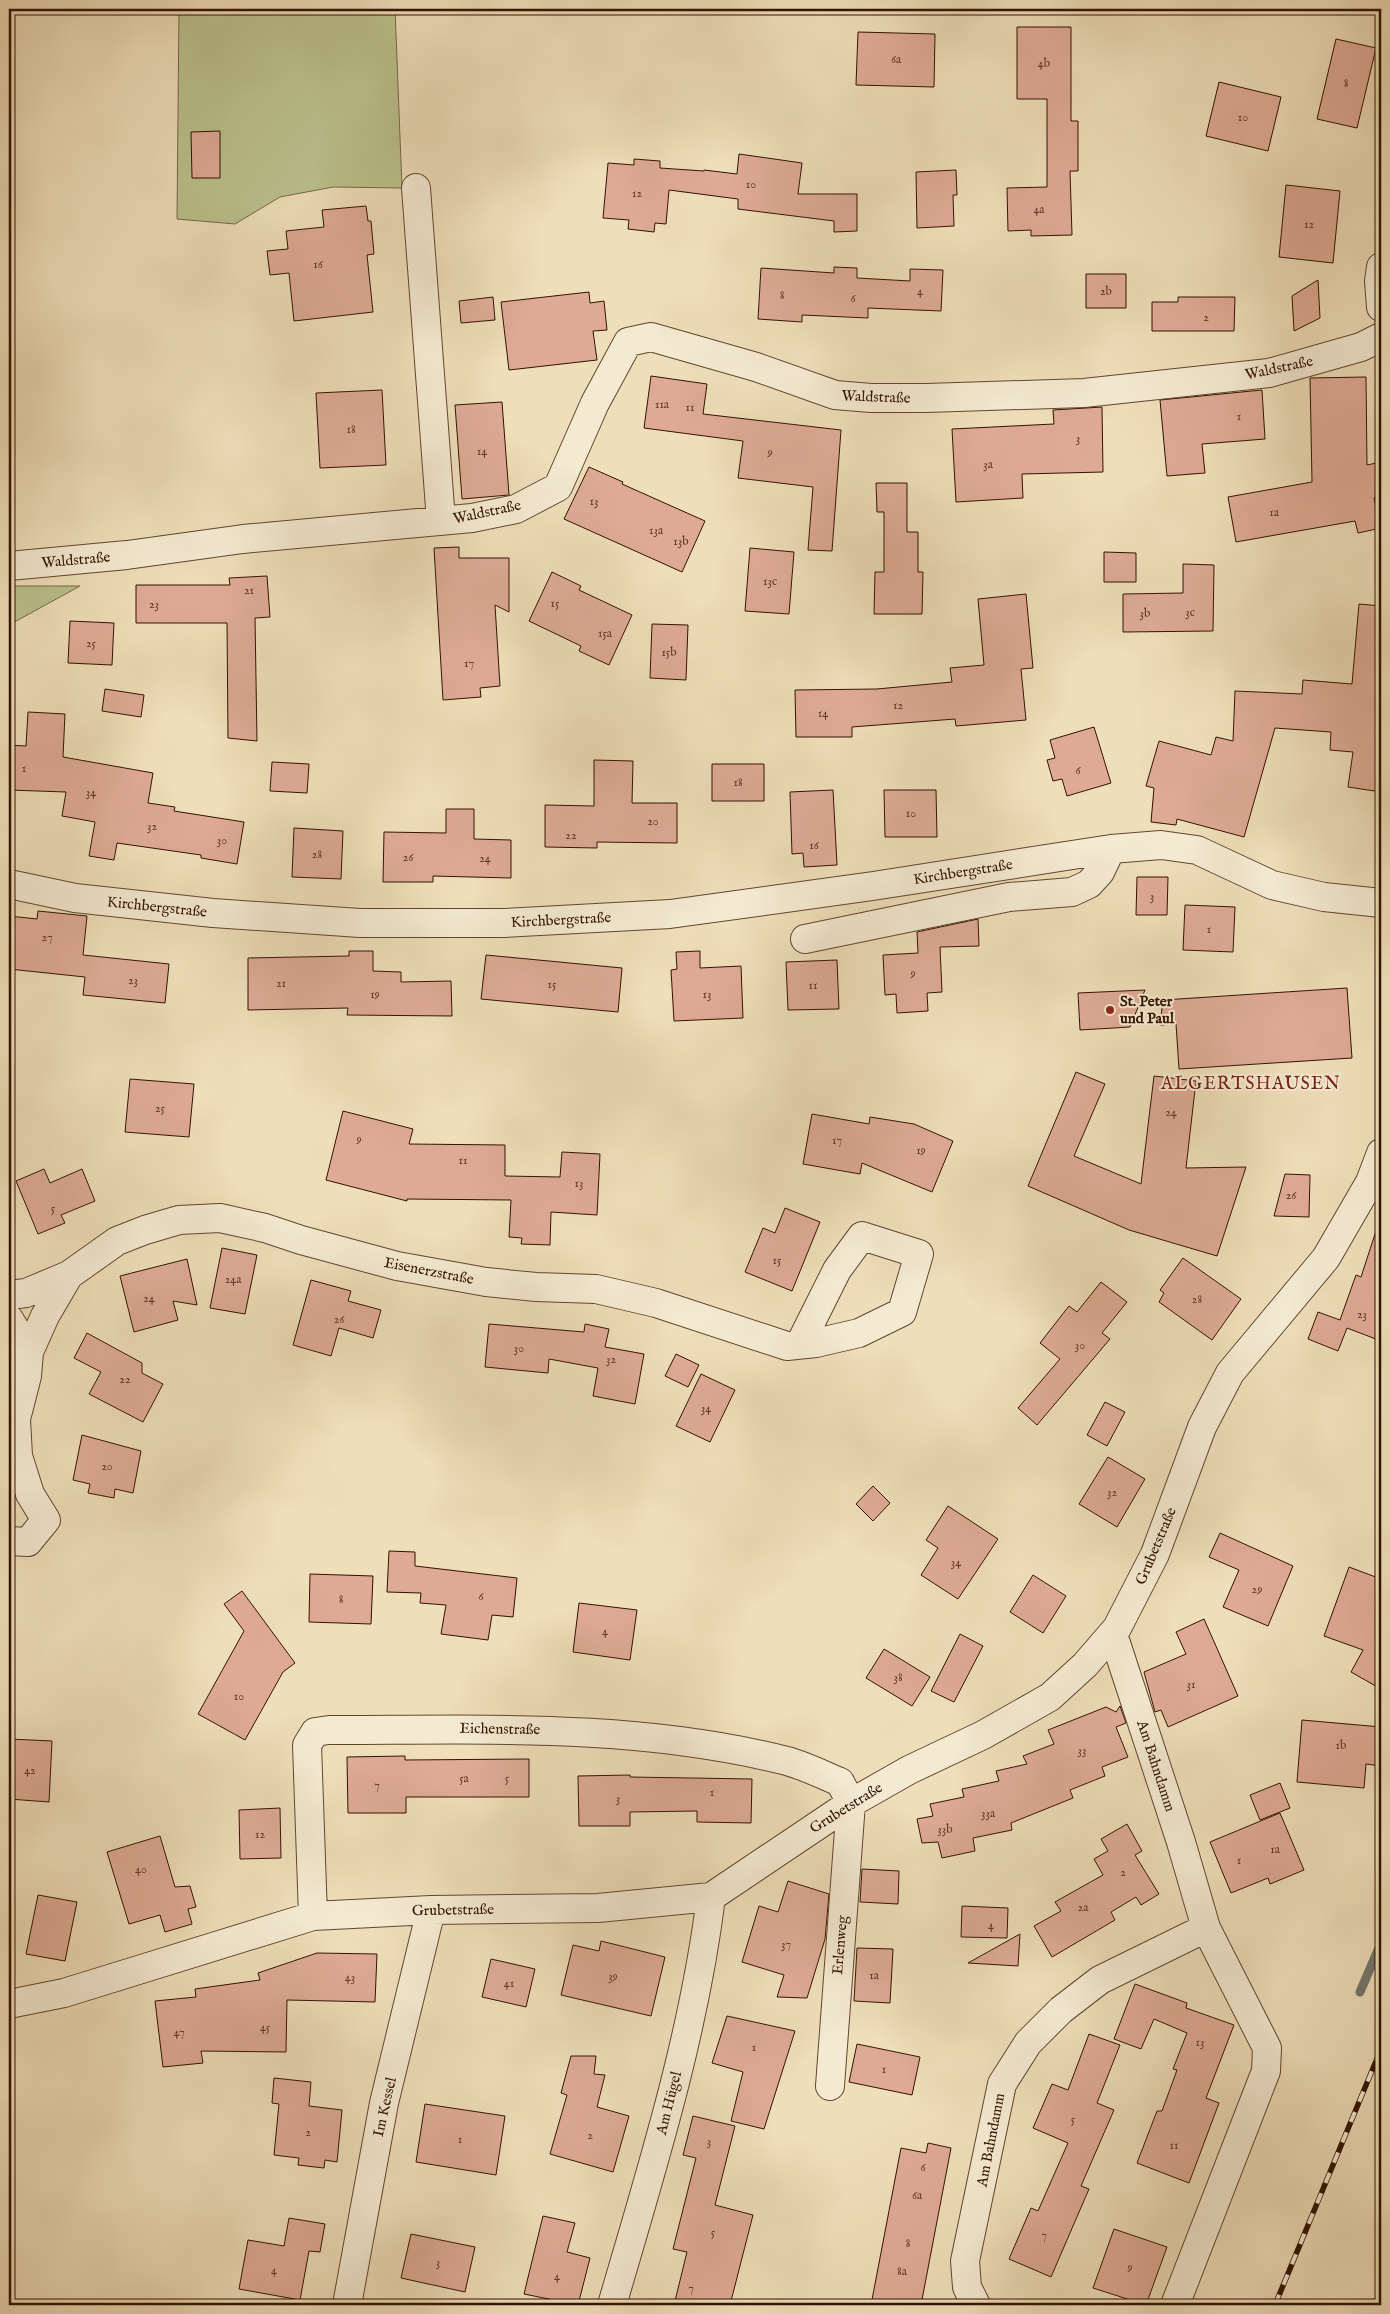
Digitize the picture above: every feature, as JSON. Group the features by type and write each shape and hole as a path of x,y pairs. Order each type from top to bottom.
{"street":[{"name":"Waldstraße","path":"416,188 441,521"},
{"path":"1381,267 1379,281 1381,308"},
{"name":"Waldstraße","path":"9,566 127,555 262,537 472,518 516,508 558,487 595,403 628,342 651,337 756,367 835,395 871,398 1084,393 1269,374 1353,349 1381,337"},
{"name":"Kirchbergstraße","path":"9,884 75,898 213,913 360,923 504,923 670,914 873,886 1111,849 1160,845 1197,850 1272,885 1324,897 1381,903"},
{"path":"805,939 1009,897 1072,892 1089,884 1100,872 1111,849"},
{"name":"Grubetstraße","path":"9,2004 64,1993 312,1916 431,1910 598,1908 710,1896 851,1804 909,1770 983,1735 1050,1697 1085,1665 1113,1634 1155,1554 1202,1427 1230,1373 1326,1258 1370,1182 1381,1153"},
{"name":"Eisenerzstraße","path":"9,1295 26,1293 70,1275 117,1241 136,1234 179,1220 220,1218 265,1228 301,1240 397,1266 486,1282 536,1287 596,1289 656,1303 787,1346 800,1344 859,1332 902,1312 919,1254 862,1236 837,1270 800,1344"},
{"name":"Eisenerzstraße","path":"9,1541 28,1542 46,1520 30,1494 14,1457 16,1419 27,1376 28,1352 45,1316 70,1275"},
{"path":"9,1319 28,1352"},
{"name":"Am Bahndamm","path":"1113,1634 1181,1842 1206,1928 1267,2048 1266,2071 1175,2305"},
{"name":"Eichenstraße","path":"312,1916 308,1745 315,1732 329,1730 511,1728 602,1732 704,1745 788,1762 840,1782 851,1804"},
{"name":"Erlenweg","path":"830,2086 851,1804"},
{"name":"Am Hügel","path":"612,2305 667,2114 702,1957 710,1896"},
{"name":"Im Kessel","path":"347,2305 384,2103 431,1910"},
{"name":"Am Bahndamm","path":"976,2305 967,2287 965,2261 1002,2084 1028,2042 1060,2010 1100,1980 1206,1928"}],"green space":[{"path":"179,9 395,9 402,188 333,187 280,197 235,224 177,219"},
{"path":"9,586 80,586 9,625"}],"building":[{"path":"1017,27 1071,27 1071,121 1078,121 1078,171 1070,171 1072,235 1031,236 1031,230 1008,231 1007,188 1047,187 1047,99 1017,99"},
{"path":"858,32 935,34 934,87 856,85"},
{"path":"1336,39 1376,48 1357,128 1317,119"},
{"path":"1219,82 1281,97 1268,151 1206,136"},
{"path":"220,131 220,178 192,178 191,132"},
{"path":"739,154 802,163 798,194 857,194 857,231 834,232 834,221 738,209 738,199 669,190 666,224 655,223 654,232 628,229 629,220 603,218 608,163 634,165 634,159 660,161 660,168 737,174"},
{"path":"956,170 957,195 953,195 954,226 917,228 916,172"},
{"path":"1286,185 1340,191 1333,263 1279,257"},
{"path":"366,206 368,221 371,221 374,254 367,255 373,312 294,321 289,273 270,275 267,251 288,249 286,231 324,227 322,210"},
{"path":"834,267 857,268 857,278 910,281 910,269 943,270 941,311 868,308 868,318 802,315 802,322 758,319 761,268 834,273"},
{"path":"1086,274 1126,274 1126,308 1086,308"},
{"path":"1318,280 1320,318 1294,331 1292,296"},
{"path":"589,292 590,303 604,301 607,330 593,331 597,360 509,370 501,302"},
{"path":"493,297 495,320 461,323 459,301"},
{"path":"1178,297 1235,297 1234,331 1152,331 1152,302 1178,302"},
{"path":"651,376 707,384 703,414 841,430 832,551 808,550 813,487 738,478 743,441 644,428"},
{"path":"1366,377 1367,465 1381,462 1381,496 1374,498 1381,528 1358,533 1355,521 1236,542 1228,497 1312,482 1310,378"},
{"path":"382,390 386,465 320,468 316,393"},
{"path":"1262,390 1265,439 1202,444 1205,473 1167,476 1160,400"},
{"path":"502,402 509,495 462,499 455,405"},
{"path":"1102,407 1103,472 1022,474 1023,498 956,502 952,429 1054,424 1053,410"},
{"path":"589,467 705,521 682,572 564,519"},
{"path":"876,483 907,483 907,532 918,532 918,572 923,572 922,614 874,614 875,572 884,572 884,512 877,512"},
{"path":"459,547 459,558 509,558 509,612 495,605 500,686 480,688 481,697 443,700 434,548"},
{"path":"750,548 794,552 789,614 745,611"},
{"path":"1104,552 1136,553 1136,582 1104,582"},
{"path":"1183,564 1214,565 1213,631 1123,632 1123,594 1183,593"},
{"path":"552,572 581,586 579,590 632,615 609,665 579,651 581,646 529,621"},
{"path":"267,576 270,617 255,618 257,741 228,738 227,623 136,623 136,585 230,585 229,578"},
{"path":"1026,594 1033,668 1021,669 1026,720 956,726 955,719 852,727 852,737 796,737 795,690 877,689 952,682 950,668 984,665 978,599"},
{"path":"1359,604 1381,606 1381,792 1348,787 1353,752 1330,750 1331,732 1275,728 1244,837 1177,819 1176,825 1151,822 1154,788 1146,786 1159,741 1211,755 1216,737 1233,741 1235,691 1302,694 1303,680 1352,684"},
{"path":"70,621 114,623 112,665 68,663"},
{"path":"652,624 688,625 686,680 650,678"},
{"path":"105,689 144,695 141,717 102,711"},
{"path":"28,712 65,714 63,757 153,773 148,803 175,807 174,811 244,822 237,864 201,858 201,855 117,843 114,860 89,856 95,822 62,816 66,792 9,790 9,745 26,746"},
{"path":"1094,727 1111,783 1067,796 1062,779 1053,781 1047,760 1055,758 1050,740"},
{"path":"594,760 633,761 632,803 677,803 677,843 597,842 597,848 545,847 545,805 594,806"},
{"path":"272,762 309,764 307,793 270,791"},
{"path":"712,764 764,764 764,801 712,801"},
{"path":"833,790 837,865 804,867 803,853 792,854 790,792"},
{"path":"884,790 936,790 937,837 885,837"},
{"path":"446,809 474,809 474,839 511,840 511,878 433,876 433,882 383,882 384,832 446,833"},
{"path":"294,828 343,831 341,879 292,877"},
{"path":"1137,877 1168,877 1167,915 1136,915"},
{"path":"1185,905 1235,907 1233,952 1183,950"},
{"path":"38,911 87,916 83,955 169,964 165,1003 83,995 85,977 9,969 9,916 37,919"},
{"path":"978,919 979,946 940,947 942,992 927,993 928,1011 897,1013 896,994 885,995 883,955 918,953 917,932"},
{"path":"349,951 373,951 373,971 401,972 401,982 451,981 452,1016 347,1015 348,1008 248,1010 248,958 349,956"},
{"path":"700,951 700,968 741,966 743,1018 674,1021 671,970 677,969 676,952"},
{"path":"486,955 622,968 618,1012 481,999"},
{"path":"837,960 839,1009 788,1010 786,962"},
{"path":"1347,988 1352,1058 1179,1069 1176,1024 1160,1025 1163,1000"},
{"name":"St. Peter und Paul","path":"1145,990 1130,1027 1080,1030 1078,993"},
{"path":"1076,1072 1105,1084 1074,1156 1141,1184 1154,1076 1196,1081 1186,1168 1246,1167 1217,1256 1129,1230 1028,1186"},
{"path":"130,1079 194,1084 189,1137 125,1132"},
{"path":"343,1111 413,1129 409,1144 505,1145 505,1176 560,1177 562,1152 600,1154 597,1215 551,1212 550,1245 521,1244 522,1238 509,1237 511,1200 407,1199 407,1201 326,1180"},
{"path":"812,1114 869,1124 870,1117 914,1124 953,1141 932,1192 862,1163 860,1174 803,1164"},
{"path":"44,1169 50,1183 82,1169 95,1201 61,1215 65,1223 38,1234 16,1181"},
{"path":"1285,1174 1310,1175 1309,1217 1274,1216"},
{"path":"785,1208 820,1222 792,1291 745,1272 763,1228 775,1233"},
{"path":"1376,1231 1381,1231 1381,1341 1347,1328 1338,1351 1308,1339 1318,1312 1340,1320 1356,1275 1361,1277"},
{"path":"222,1248 257,1255 245,1314 210,1308"},
{"path":"1183,1258 1241,1299 1212,1340 1159,1302 1164,1293 1160,1290"},
{"path":"187,1259 197,1305 173,1301 178,1320 134,1332 120,1276"},
{"path":"311,1280 351,1291 348,1301 381,1310 373,1338 339,1328 331,1356 293,1345"},
{"path":"1101,1282 1127,1302 1102,1333 1110,1339 1037,1425 1018,1408 1060,1359 1040,1343 1069,1306 1077,1312"},
{"path":"489,1324 584,1332 585,1324 609,1329 605,1347 644,1354 635,1404 593,1396 598,1368 549,1359 548,1373 485,1367"},
{"path":"87,1333 142,1363 142,1373 163,1384 143,1422 89,1394 101,1372 74,1358"},
{"path":"676,1354 699,1365 688,1387 665,1376"},
{"path":"701,1374 735,1390 710,1442 676,1426"},
{"path":"1105,1402 1125,1412 1107,1446 1087,1435"},
{"path":"82,1435 141,1451 133,1493 115,1489 114,1498 88,1493 90,1484 73,1480"},
{"path":"1108,1457 1145,1479 1117,1527 1079,1504"},
{"path":"873,1486 890,1503 873,1521 856,1504"},
{"path":"948,1506 998,1539 958,1599 921,1575 938,1548 926,1540"},
{"path":"1220,1533 1293,1566 1268,1626 1223,1607 1239,1570 1209,1557"},
{"path":"389,1551 415,1552 415,1566 517,1578 513,1617 492,1615 488,1640 441,1634 446,1605 420,1603 421,1593 387,1592"},
{"path":"1349,1567 1381,1579 1381,1689 1351,1672 1363,1650 1324,1636"},
{"path":"310,1574 373,1576 371,1624 309,1622"},
{"path":"1033,1575 1066,1596 1043,1633 1010,1612"},
{"path":"242,1591 295,1663 283,1672 245,1740 198,1714 244,1631 224,1604"},
{"path":"579,1603 637,1610 630,1660 573,1652"},
{"path":"1204,1619 1238,1696 1168,1727 1161,1710 1155,1712 1144,1672 1186,1654 1176,1632"},
{"path":"960,1634 983,1646 954,1702 931,1691"},
{"path":"884,1649 930,1677 912,1706 866,1678"},
{"path":"1120,1706 1126,1723 1116,1727 1128,1757 1102,1767 1105,1776 1070,1790 1073,1798 1011,1823 1012,1830 973,1838 975,1851 942,1858 938,1842 922,1843 917,1819 933,1816 930,1804 964,1797 962,1789 999,1781 996,1771 1027,1764 1023,1756 1054,1744 1048,1730 1106,1707 1116,1712"},
{"path":"1302,1720 1381,1727 1381,1766 1366,1764 1364,1788 1297,1782"},
{"path":"9,1739 52,1741 49,1802 9,1799"},
{"path":"405,1756 405,1760 529,1759 529,1797 406,1797 406,1813 348,1813 347,1757"},
{"path":"630,1775 630,1777 752,1779 751,1823 697,1822 697,1811 630,1812 630,1826 579,1826 578,1776"},
{"path":"1280,1783 1290,1808 1260,1820 1250,1795"},
{"path":"280,1808 281,1858 240,1859 239,1810"},
{"path":"1280,1813 1304,1870 1270,1884 1268,1878 1231,1893 1210,1842"},
{"path":"1127,1824 1142,1851 1135,1855 1159,1894 1141,1905 1136,1897 1111,1912 1115,1920 1052,1957 1034,1926 1061,1911 1055,1902 1103,1875 1094,1859 1108,1851 1101,1839"},
{"path":"160,1836 175,1887 190,1886 196,1907 188,1909 192,1924 165,1932 160,1915 129,1924 107,1852"},
{"path":"862,1869 899,1871 898,1904 860,1902"},
{"path":"788,1881 829,1894 825,1939 807,1998 777,1997 784,1975 742,1962 759,1906 778,1912"},
{"path":"38,1895 77,1902 65,1961 26,1954"},
{"path":"962,1906 1008,1908 1007,1938 961,1937"},
{"path":"1020,1934 1018,1966 968,1963"},
{"path":"601,1941 665,1957 651,2016 561,1995 573,1945 599,1951"},
{"path":"857,1948 893,1949 890,2003 854,2001"},
{"path":"317,1953 377,1954 375,2002 287,2000 286,2052 201,2051 203,2063 163,2067 155,2001 196,1997 195,1989 260,1980 258,1973"},
{"path":"491,1959 535,1969 526,2007 482,1997"},
{"path":"1135,1984 1187,2003 1186,2008 1234,2025 1206,2098 1219,2103 1189,2183 1137,2163 1157,2111 1162,2111 1177,2070 1173,2069 1187,2033 1154,2019 1141,2049 1114,2039"},
{"path":"727,2016 795,2031 764,2129 731,2121 743,2072 712,2063"},
{"path":"1089,2034 1120,2045 1097,2103 1114,2110 1081,2186 1089,2189 1051,2277 1009,2259 1031,2208 1038,2211 1068,2143 1033,2128 1052,2084 1068,2090"},
{"path":"857,2044 920,2057 912,2095 849,2082"},
{"path":"571,2056 596,2056 594,2074 605,2075 597,2107 629,2116 613,2172 550,2154 567,2095 561,2093"},
{"path":"274,2078 311,2082 309,2106 342,2110 337,2162 325,2160 324,2168 298,2165 299,2158 274,2155 279,2104 272,2103"},
{"path":"425,2104 505,2116 496,2175 416,2162"},
{"path":"693,2116 735,2126 715,2205 753,2215 730,2305 674,2305 687,2252 673,2249 696,2158 683,2155"},
{"path":"928,2143 951,2148 921,2305 871,2305 901,2148 926,2153"},
{"path":"543,2216 575,2223 567,2252 590,2258 578,2305 524,2294"},
{"path":"289,2218 325,2224 320,2252 309,2251 300,2300 239,2289 248,2240 284,2246"},
{"path":"1114,2229 1167,2247 1146,2305 1093,2288"},
{"path":"411,2234 475,2247 465,2292 401,2278"}],"waterway":[{"path":"1360,1992 1381,1943"}],"railway":[{"path":"1275,2305 1381,2049"}],"place":[{"name":"St. Peter und Paul","path":"1110,1010"}],"district":[{"name":"ALGERTSHAUSEN","path":"1251,1084"}]}
